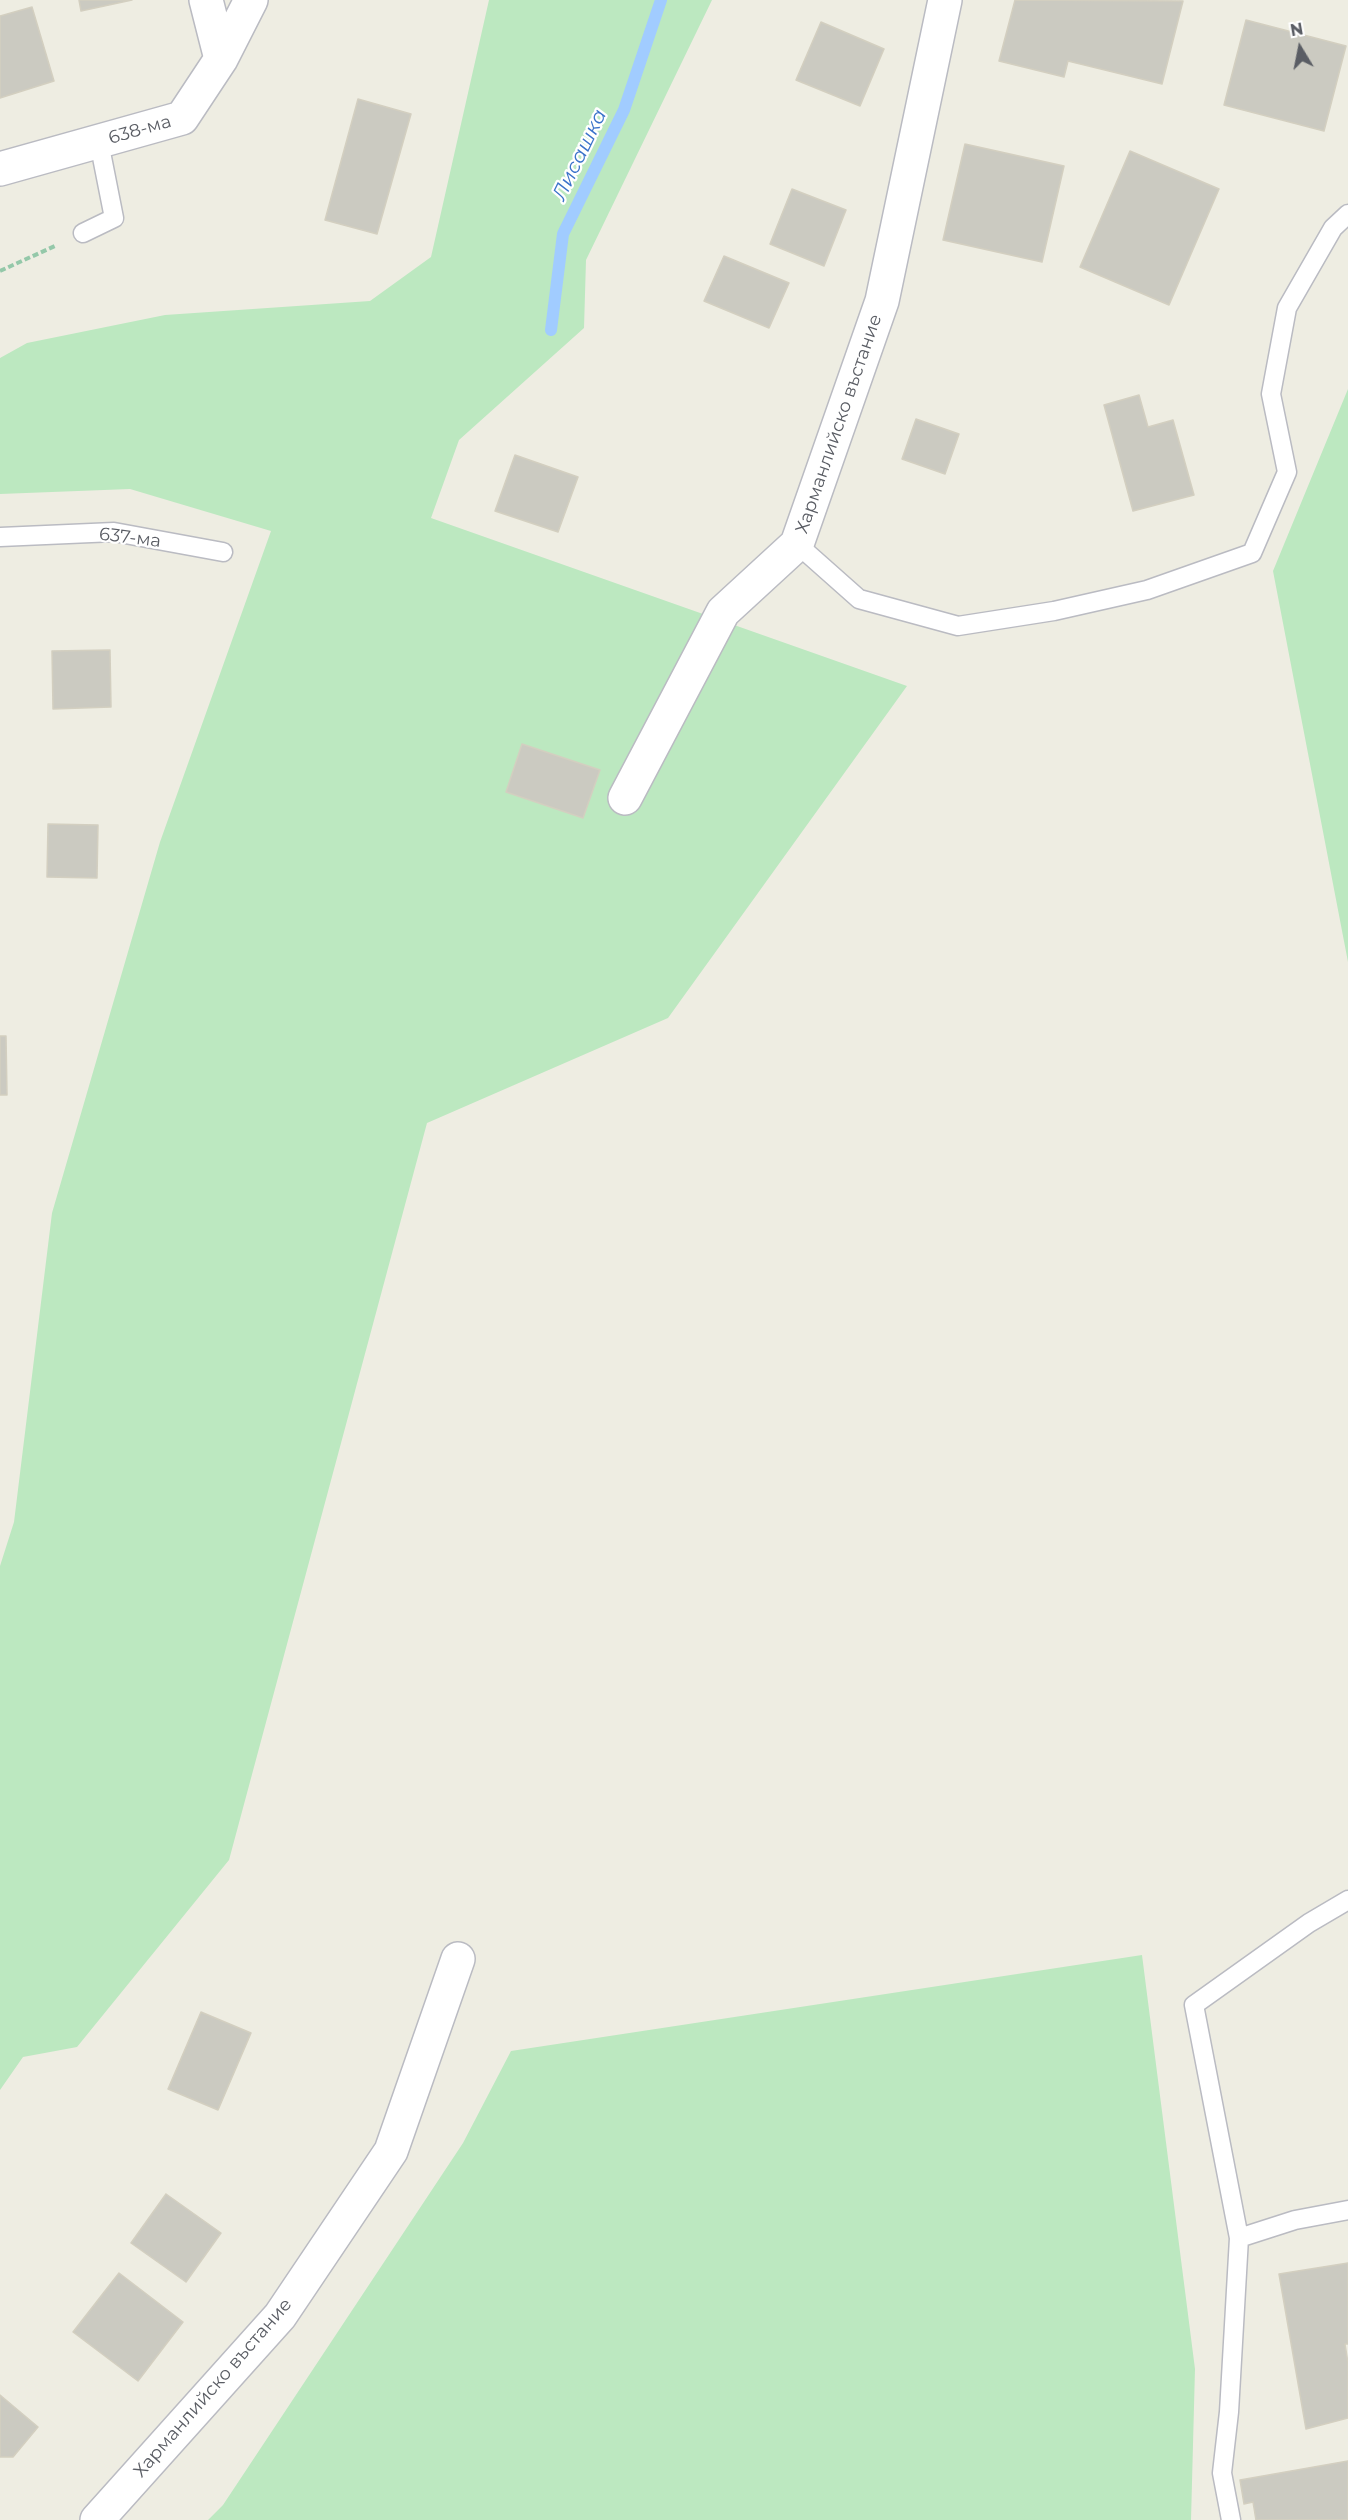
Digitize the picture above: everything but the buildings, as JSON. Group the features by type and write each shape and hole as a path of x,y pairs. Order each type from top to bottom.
{"street":[{"path":"206,0 221,59"},
{"name":"638-ма","path":"0,169 182,118 221,59 251,0"},
{"name":"Харманлийско въстание","path":"625,798 723,612 797,544 882,301 945,0"},
{"name":"Харманлийско въстание","path":"97,2520 280,2316 391,2151 458,1959"}],"lane":[{"path":"83,233 114,218 99,142"},
{"path":"797,544 859,599 958,626 1054,611 1147,590 1252,553 1287,472 1271,394 1287,308 1333,228 1348,214"},
{"name":"637-ма","path":"0,537 114,532 223,552"},
{"path":"1231,2520 1222,2473 1229,2412 1239,2238 1194,2005 1309,1923 1348,1900"},
{"path":"1239,2238 1295,2220 1348,2210"}],"path":[{"path":"0,271 83,233"}],"green space":[{"path":"489,0 712,0 586,260 584,328 459,440 431,518 907,686 668,1018 427,1123 229,1860 77,2047 23,2057 0,2090 0,1566 14,1522 52,1213 160,842 271,531 130,489 0,494 0,358 27,343 165,315 370,301 431,257"},
{"path":"1348,389 1348,962 1273,571"},
{"path":"1142,1955 1195,2369 1191,2520 208,2520 223,2505 463,2143 511,2051"}],"waterway":[{"name":"Лисашка","path":"551,330 563,234 624,110 661,0"}]}
